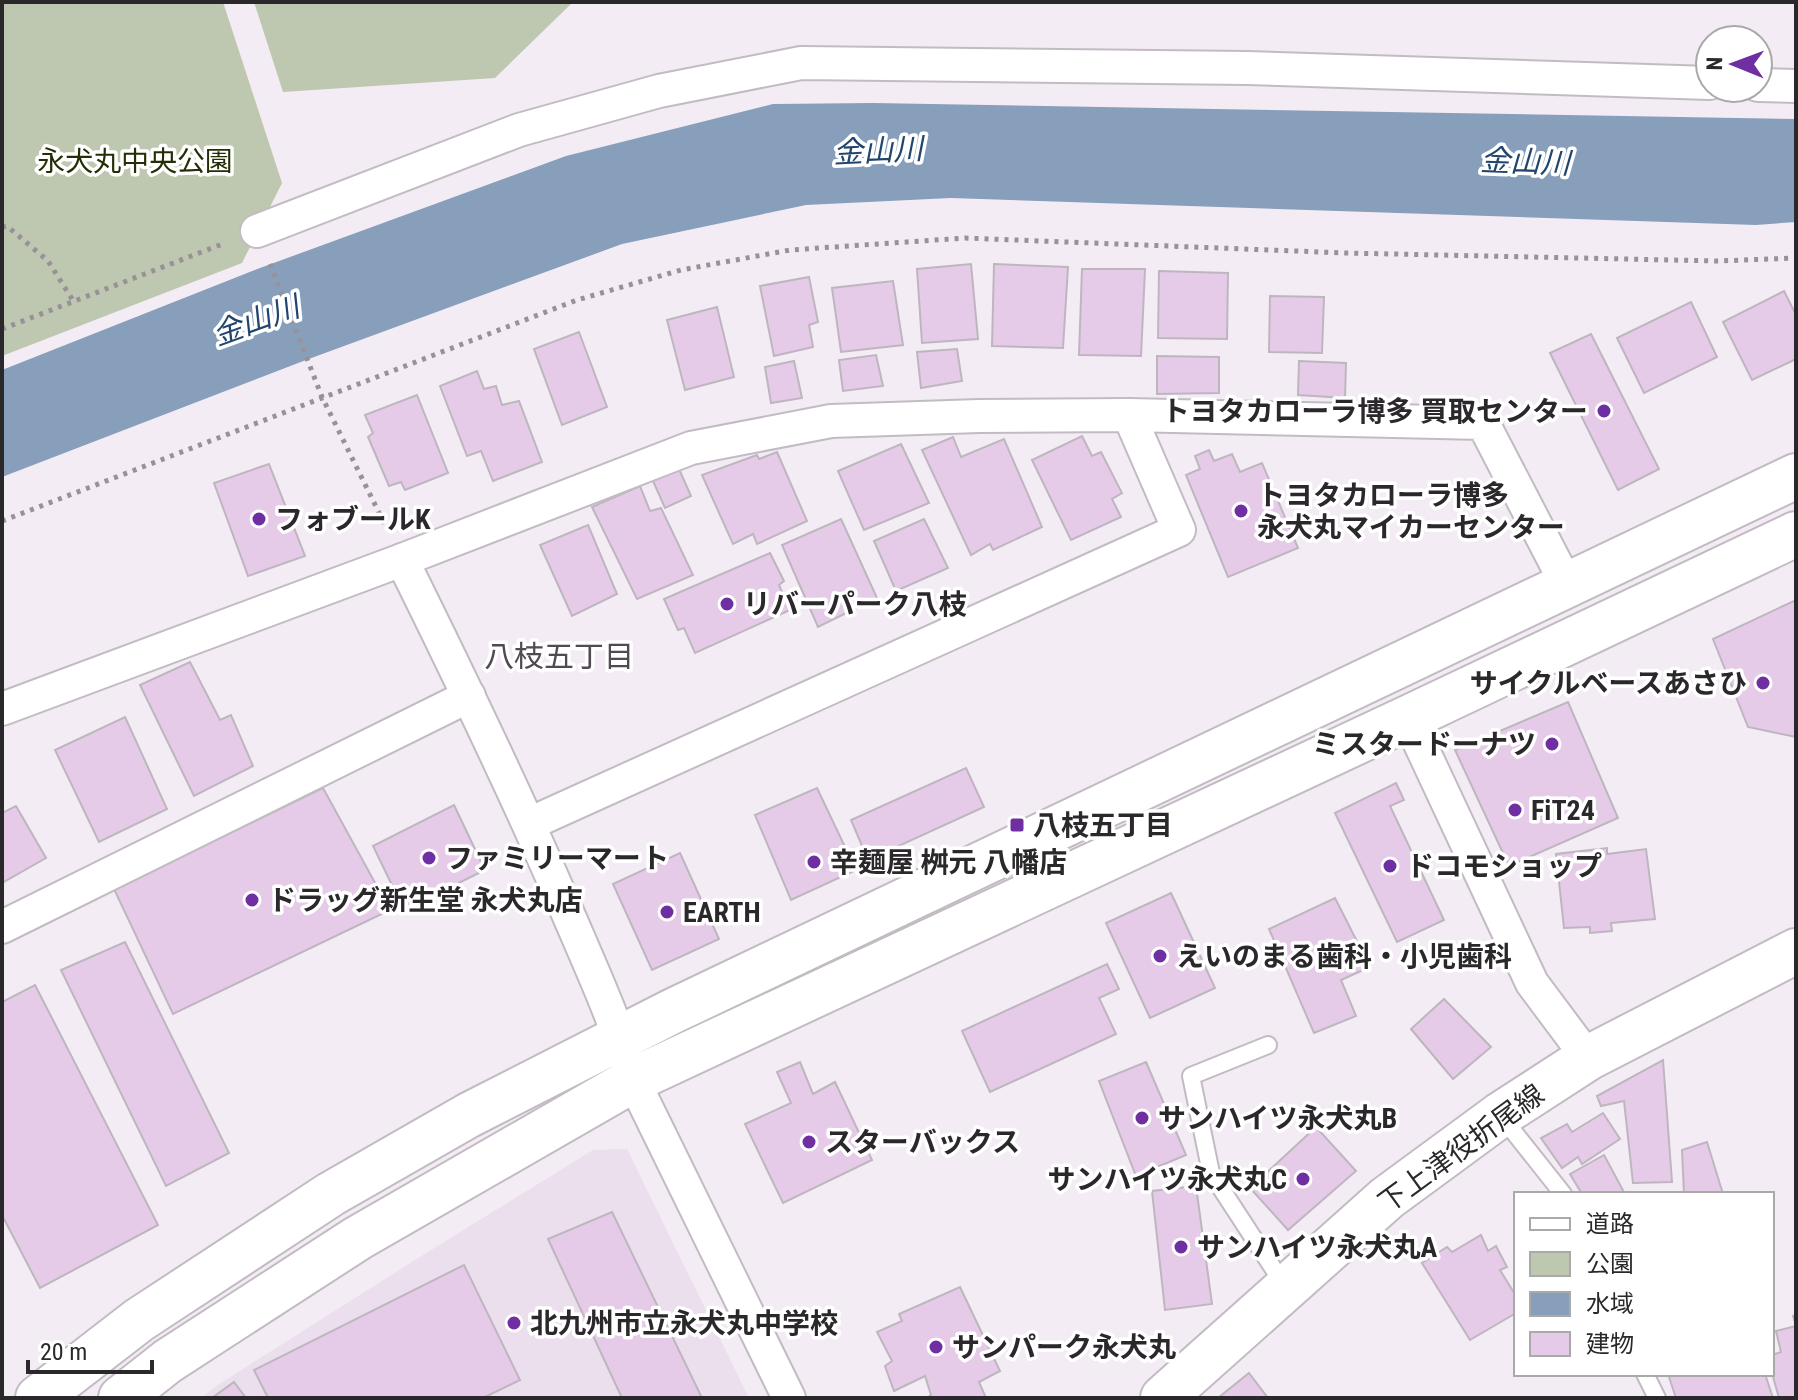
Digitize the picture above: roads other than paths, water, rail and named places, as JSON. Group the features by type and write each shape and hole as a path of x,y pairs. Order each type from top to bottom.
{"street":[{"path":"257,231 519,130 659,91 801,63 1247,68 1694,82"},
{"path":"1774,85 1796,86"},
{"path":"529,824 1179,530 1129,415"},
{"path":"2,709 691,448 831,421 1129,415 1483,423 1567,585"},
{"path":"38,1398 139,1320 331,1194 469,1115 620,1037 1796,476"},
{"path":"121,1398 168,1361 358,1238 633,1080 1796,534"},
{"path":"402,560 529,824 620,1037 633,1080 789,1398"},
{"path":"2,927 469,696"},
{"path":"1408,718 1532,983 1588,1058"},
{"name":"下上津役折尾線","path":"1163,1398 1387,1198 1500,1115 1588,1058 1796,951"}],"lane":[{"path":"1268,1045 1191,1076 1211,1173 1287,1289"},
{"path":"1500,1115 1561,1192"},
{"path":"1646,1376 1657,1398"}],"water":[{"name":"金山川","path":"873,103 1796,119 1796,222 1756,225 951,198 806,205 622,244 306,360 2,477 2,370 260,268 566,156 773,104"}],"place":[{"name":"トヨタカローラ博多 買取センター","path":"1604,411"},
{"name":"トヨタカローラ博多 永犬丸マイカーセンター","path":"1241,511"},
{"name":"フォブールK","path":"259,519"},
{"name":"リバーパーク八枝","path":"727,604"},
{"name":"サイクルベースあさひ","path":"1763,683"},
{"name":"ミスタードーナツ","path":"1552,744"},
{"name":"FiT24","path":"1515,810"},
{"name":"八枝五丁目","path":"1017,825"},
{"name":"ファミリーマート","path":"429,858"},
{"name":"辛麺屋 桝元 八幡店","path":"814,862"},
{"name":"ドコモショップ","path":"1390,866"},
{"name":"ドラッグ新生堂 永犬丸店","path":"252,900"},
{"name":"EARTH","path":"667,912"},
{"name":"えいのまる歯科・小児歯科","path":"1160,956"},
{"name":"サンハイツ永犬丸B","path":"1142,1118"},
{"name":"スターバックス","path":"809,1142"},
{"name":"サンハイツ永犬丸C","path":"1303,1179"},
{"name":"サンハイツ永犬丸A","path":"1181,1247"},
{"name":"北九州市立永犬丸中学校","path":"514,1323"},
{"name":"サンパーク永犬丸","path":"936,1347"}],"district":[{"name":"八枝五丁目","path":"559,657"}],"park label":[{"name":"永犬丸中央公園","path":"135,161"}]}
